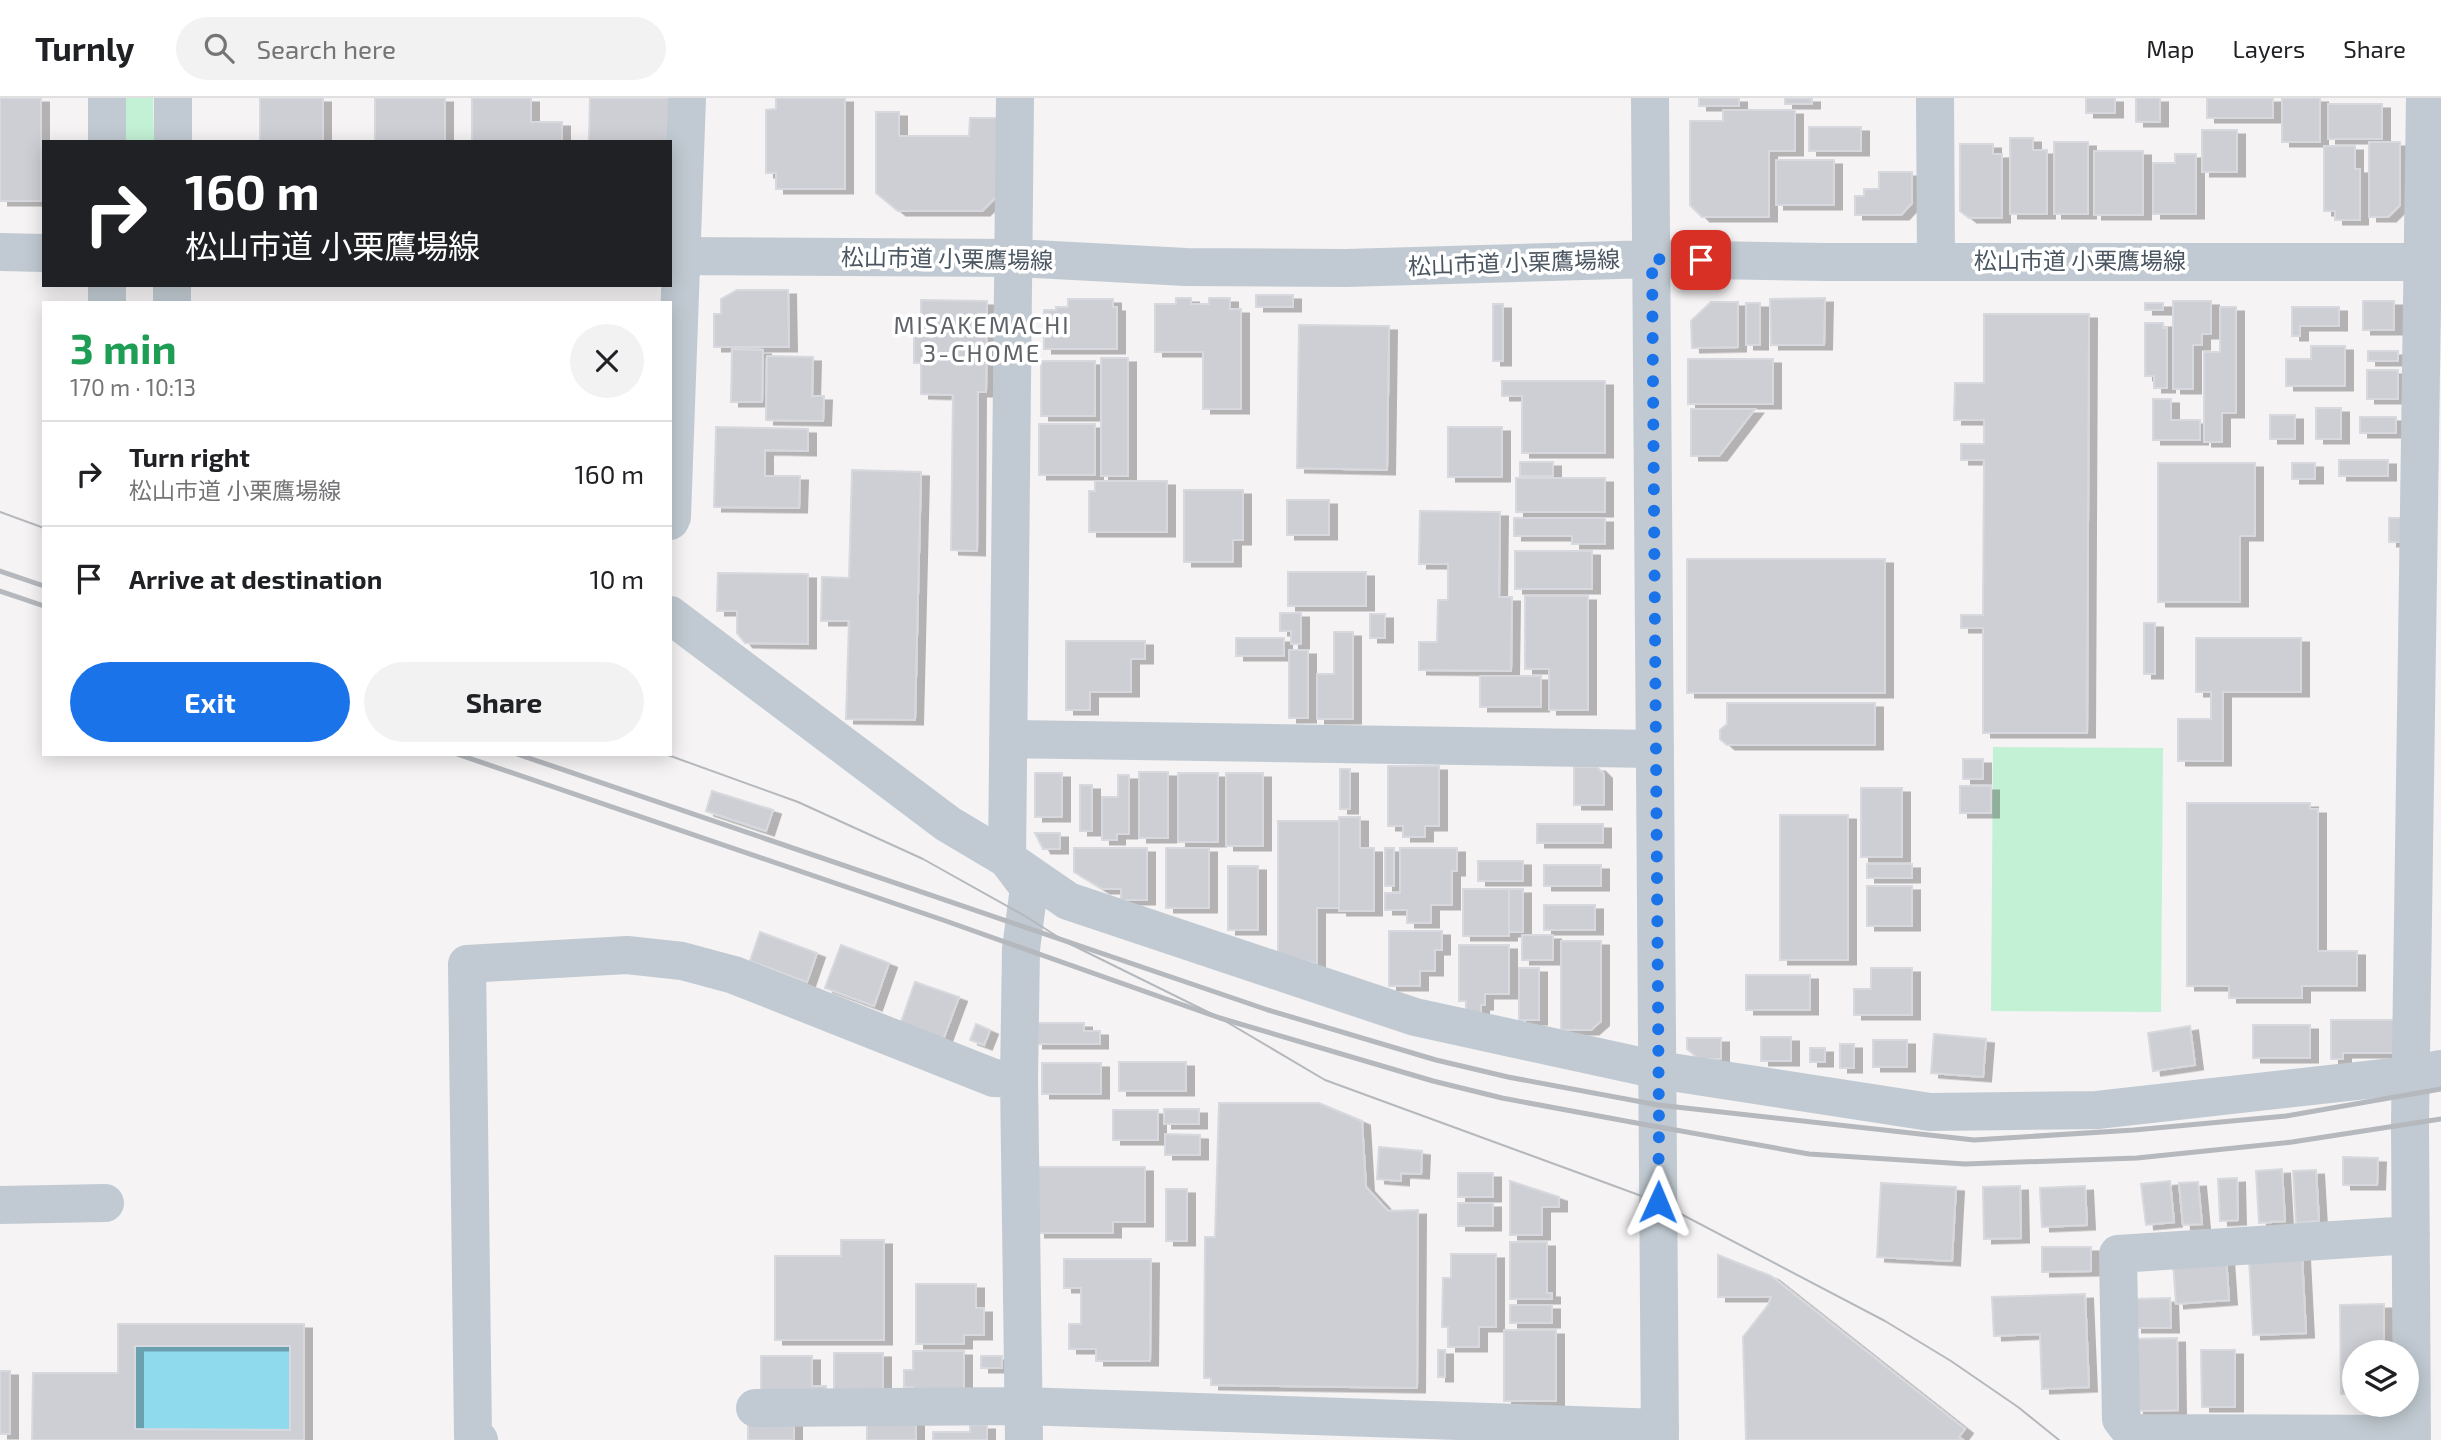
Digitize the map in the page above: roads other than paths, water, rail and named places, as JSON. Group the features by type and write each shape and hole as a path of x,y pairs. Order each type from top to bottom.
{"street":[{"path":"107,98 107,140"},
{"path":"173,98 173,140"},
{"path":"672,517 676,256 687,98"},
{"path":"1014,98 1007,859 1029,888 1021,948 1018,1079 1023,1423"},
{"path":"755,1408 841,1423 1023,1423 1660,1434 1650,98"},
{"path":"1935,98 1936,260"},
{"path":"2411,1235 2118,1254 2121,1419 2132,1433 2412,1437 2426,1369 2411,1235 2426,1072 2432,262 2425,98"},
{"path":"0,252 42,253"},
{"name":"松山市道 小栗鷹場線","path":"676,256 1014,258 1186,267 1346,268 1652,259 1825,262 2432,262"},
{"path":"672,617 948,824 1007,859 1068,901 1415,1017 1658,1070 1930,1112 2097,1111 2426,1072"},
{"path":"1009,739 1655,749"},
{"path":"479,1440 473,1436 467,964 627,955 682,961 734,975 994,1078 1018,1079"},
{"path":"0,1205 105,1203"}],"water":[{"path":"135,1346 290,1346 290,1430 135,1429"}],"tram line":[{"path":"0,512 42,527"},
{"path":"671,756 798,802 923,859 1066,942 1220,1018 1325,1080 1658,1202 1885,1321 1951,1361 2018,1407 2059,1440"}],"railway":[{"path":"0,571 42,585"},
{"path":"0,591 42,605"},
{"path":"463,756 1220,1018 1433,1081 1502,1098 1631,1122 1809,1154 1965,1164 2137,1158 2292,1142 2441,1119"},
{"path":"523,756 1268,1010 1436,1060 1508,1077 1658,1105 1974,1140 2134,1130 2286,1116 2441,1089"}],"district":[{"name":"MISAKEMACHI 3-CHOME","path":"982,340"}]}
